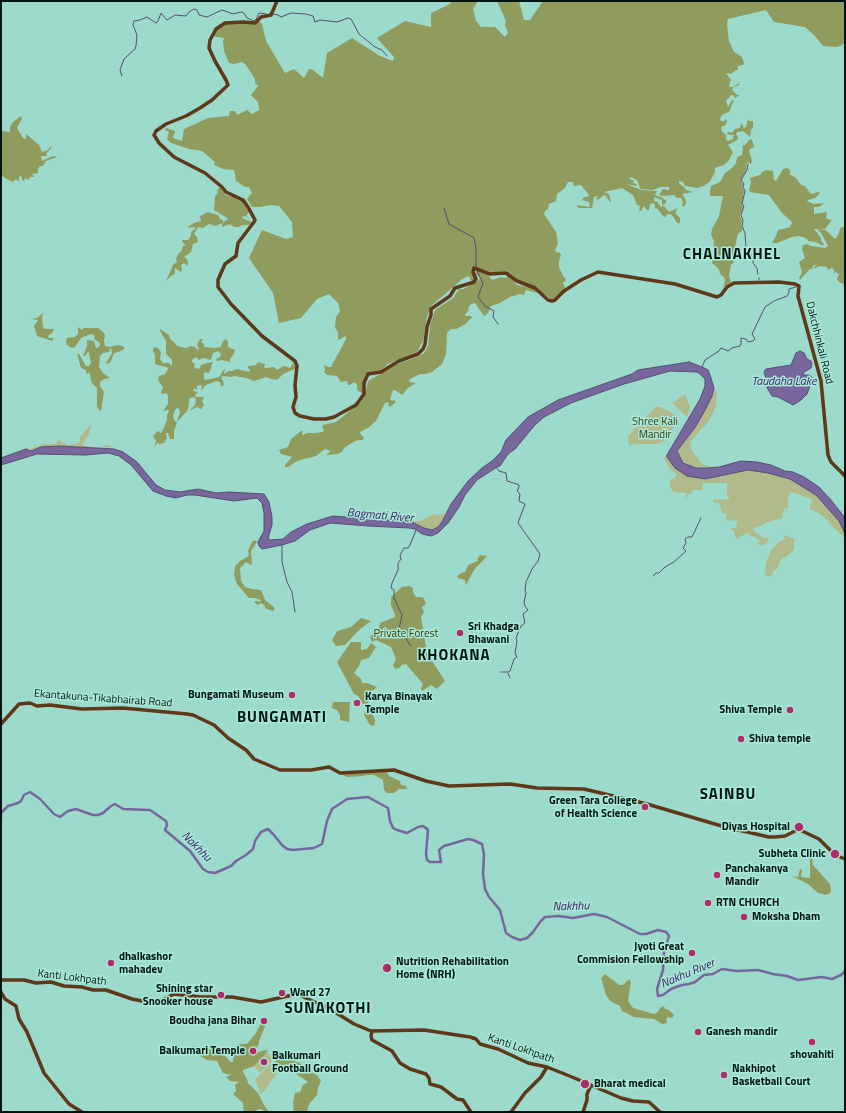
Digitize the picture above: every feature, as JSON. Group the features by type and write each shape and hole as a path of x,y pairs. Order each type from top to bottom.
{"main road":[{"name":"Dakchhinkali Road","path":"277,1 271,15 261,17 255,23 224,23 216,29 210,40 209,48 214,61 228,85 212,100 186,116 166,124 156,131 154,135 159,144 174,157 205,173 226,192 243,200 255,220 238,243 236,256 227,261 225,264 218,280 218,287 231,304 262,336 295,361 297,366 294,385 296,396 293,412 300,416 314,419 324,419 334,417 356,405 364,394 364,383 368,374 381,372 399,361 418,354 423,349 426,344 427,327 431,315 431,309 450,296 455,288 474,282 474,268 490,274 506,273 516,281 535,288 548,300 552,301 556,300 564,291 581,280 598,272 675,284 718,296 727,287 734,283 779,282 799,285 798,296 821,381 828,455 831,462 845,476"},
{"name":"Ekantakuna-Tikabhairab Road","path":"1,724 20,703 31,703 37,706 50,705 77,709 123,708 193,715 214,725 228,738 246,750 254,759 280,770 301,771 332,767 340,773 394,770 426,782 449,786 510,784 537,788 578,788 642,802 738,830 775,837 785,836 800,830 819,839 835,855 845,860"},
{"name":"Kanti Lokhpath","path":"1,980 24,980 36,983 51,982 64,986 82,987 93,990 106,990 132,999 152,1003 161,1001 174,994 201,997 232,997 261,1002 296,994 331,1010 361,1028 372,1031 424,1030 467,1036 476,1039 480,1044 498,1049 528,1063 546,1067 621,1098 633,1101 649,1102 660,1112"},
{"path":"1,992 5,999 16,1006 19,1019 27,1032 44,1073 70,1104 82,1112"},
{"path":"372,1031 370,1036 372,1040 388,1048 394,1053 403,1066 410,1070 426,1074 429,1078 430,1084 441,1087 457,1099 463,1100 471,1112"},
{"path":"511,1112 524,1093 541,1077 546,1067"},
{"path":"583,1112 587,1100 587,1094 592,1085"}],"green space":[{"path":"453,1 478,1 473,9 476,21 481,27 495,27 505,37 508,33 505,25 506,21 497,1 519,1 524,20 530,20 543,1 845,1 845,42 837,47 823,46 805,27 774,22 766,10 728,19 727,24 729,41 734,52 742,57 744,63 743,65 738,66 738,70 731,74 726,73 731,80 729,85 730,87 733,87 739,83 739,85 734,87 732,90 737,95 740,95 735,98 731,95 726,100 728,107 732,100 734,100 729,112 722,115 720,119 721,121 724,121 726,119 727,121 725,126 722,126 721,130 727,136 724,138 727,137 726,140 728,141 733,139 734,135 727,134 728,132 732,133 735,129 740,128 741,123 744,128 746,127 748,119 749,121 753,121 753,128 751,130 750,137 743,131 737,132 737,140 728,145 733,152 729,160 724,165 715,168 715,172 710,181 704,186 697,188 685,186 683,182 679,181 679,183 686,190 693,192 682,194 686,203 684,207 682,205 683,202 681,198 677,198 674,195 659,195 663,189 669,190 669,187 661,187 653,190 642,189 640,188 637,180 631,177 629,179 635,181 632,182 637,186 626,184 642,190 657,191 655,195 666,200 666,203 662,205 662,200 654,197 654,201 658,202 660,207 664,206 669,212 678,208 675,213 680,218 680,223 677,223 672,215 668,214 665,217 662,215 658,209 655,208 653,203 650,204 649,210 647,210 644,206 641,211 639,211 640,206 637,205 633,195 622,188 604,192 609,194 611,202 604,195 596,200 598,196 594,197 592,208 578,208 577,205 590,207 589,202 582,200 584,197 588,197 589,195 581,185 574,186 573,182 568,182 565,188 557,194 556,201 549,204 548,209 544,214 556,232 558,243 555,250 561,255 559,267 566,280 563,283 565,288 555,298 551,299 534,287 519,281 507,271 494,273 474,267 475,280 471,281 469,276 462,279 431,306 427,317 423,341 417,352 388,364 380,371 365,375 363,394 357,390 357,384 354,382 348,385 347,381 341,382 337,376 327,375 324,372 324,365 331,367 346,339 346,336 338,340 338,332 335,327 336,317 340,311 338,303 329,294 317,299 301,318 279,323 273,293 249,258 262,230 286,239 293,237 292,222 279,206 270,205 252,207 247,199 252,193 249,187 245,187 236,181 234,170 223,169 214,165 215,162 202,151 189,149 171,143 167,139 169,132 165,130 166,128 175,131 173,138 182,141 184,129 208,118 229,116 230,111 235,111 237,115 247,110 252,114 259,110 258,102 251,95 258,86 246,65 242,62 234,64 229,63 224,51 224,38 211,36 222,24 252,23 258,20 262,24 266,41 285,73 294,69 304,78 309,69 313,70 323,78 327,53 352,38 380,56 393,61 394,57 377,38 405,21 431,27 431,13"},
{"path":"21,116 22,119 17,128 23,138 26,139 26,134 39,145 42,152 52,147 46,154 47,156 41,156 42,161 53,156 57,157 46,161 43,166 40,166 38,169 38,173 32,174 34,177 30,177 29,180 25,178 24,181 22,180 21,176 19,177 19,182 16,179 13,182 1,174 1,131 10,132 10,127 13,122"},
{"path":"750,139 752,140 754,147 749,151 752,161 751,164 747,162 746,170 741,181 744,191 743,207 740,216 742,221 741,226 743,228 741,232 738,233 734,252 735,260 731,265 729,275 731,282 723,288 725,281 724,277 721,275 718,268 712,263 714,241 711,235 712,229 719,216 723,196 710,196 710,191 711,186 720,182 725,173 733,167 736,163 737,157 742,155 743,145 745,145"},
{"path":"788,168 791,172 789,174 796,178 801,185 805,186 810,193 820,193 815,198 807,201 813,204 824,203 819,207 814,207 814,214 827,212 827,219 832,220 825,229 814,229 821,238 821,241 824,244 823,246 798,236 777,243 772,243 778,230 790,227 792,223 782,213 769,195 750,192 750,178 760,175 766,170 773,171 774,180 776,181 783,169"},
{"path":"220,187 226,195 236,197 244,202 249,212 246,216 250,218 243,216 242,218 252,222 249,225 242,225 239,227 234,227 230,224 222,227 222,223 216,226 209,224 203,228 198,227 194,234 197,237 198,242 193,244 191,252 184,256 188,261 188,266 184,263 181,265 181,272 175,268 175,274 166,281 173,265 177,262 177,256 182,250 183,246 186,245 182,240 188,240 191,236 191,232 196,228 188,227 201,221 200,216 208,212 218,215 220,219 223,220 223,223 226,220 228,221 227,218 214,210 215,197 218,192 217,190"},
{"path":"841,227 845,228 845,283 843,284 839,282 837,279 839,274 835,272 833,274 834,270 832,268 828,270 827,267 820,266 813,269 817,264 813,266 812,269 810,269 800,280 799,278 802,272 799,262 805,258 802,249 803,245 807,244 825,248 828,246 817,229 826,230 835,239"},
{"path":"476,270 488,275 492,280 501,277 506,278 509,276 517,285 529,287 538,293 526,290 524,295 520,294 510,297 491,306 488,313 484,316 475,303 471,304 465,316 471,316 472,318 466,324 456,329 451,329 447,333 446,354 442,364 432,372 420,374 410,379 409,382 416,383 408,388 402,395 393,390 390,399 396,402 390,407 388,405 389,402 385,403 376,421 368,428 360,432 364,437 363,440 355,441 338,454 326,455 331,451 325,449 316,456 297,461 288,467 285,467 292,457 281,454 279,450 288,447 291,439 301,431 303,431 303,435 307,433 323,432 323,425 336,422 360,403 365,394 368,381 398,364 424,353 428,346 430,326 435,310 453,298 459,289 463,289 478,281 480,278 476,274"},
{"path":"44,312 42,316 43,327 45,329 54,329 48,337 53,338 53,341 37,336 34,326 38,320 30,319 37,318"},
{"path":"78,327 82,330 84,328 98,328 105,335 105,346 109,347 119,345 124,347 121,351 114,353 108,364 106,363 112,353 111,348 109,352 103,353 100,356 99,367 103,373 110,378 104,379 100,382 100,386 104,392 101,411 97,406 97,388 92,383 89,372 87,375 86,370 81,368 77,354 79,354 86,366 89,366 91,363 89,353 88,352 85,356 83,356 87,346 87,340 94,341 96,348 99,347 100,344 95,340 94,335 91,334 81,338 75,347 72,348 67,345 67,338 75,337 78,334"},
{"path":"160,329 169,335 170,339 177,346 186,348 191,346 198,350 197,345 200,339 203,339 201,342 204,344 204,347 214,348 221,347 223,341 226,339 228,342 228,347 235,350 230,362 222,360 217,361 216,359 220,357 221,354 218,351 213,353 211,360 203,358 199,360 196,357 192,360 195,364 194,368 199,369 201,365 213,362 209,373 204,372 204,379 206,380 219,377 225,368 224,374 237,369 249,372 250,370 248,366 256,365 258,362 265,364 264,368 274,367 277,370 284,366 290,368 293,363 295,369 283,374 277,380 266,377 254,381 234,376 223,376 221,378 224,385 222,386 220,382 216,381 206,385 201,391 202,385 197,386 197,390 194,388 193,391 198,392 195,395 196,397 204,397 202,401 204,405 201,409 197,407 189,411 195,405 196,400 195,397 190,398 188,410 177,422 180,412 178,407 173,415 174,420 177,423 174,431 174,439 170,439 168,433 166,433 167,438 164,443 157,443 154,448 156,441 153,436 158,431 161,433 162,432 169,411 163,411 168,404 168,396 166,393 161,393 163,387 158,380 159,376 165,374 168,369 167,367 155,364 154,347 158,348 161,352 160,359 163,363 169,363 172,366 172,360 166,354 166,341"},
{"path":"714,388 717,393 716,406 708,422 691,441 690,445 691,449 702,464 710,467 725,466 708,468 691,466 683,463 677,451 696,426 705,410"},
{"path":"685,394 690,407 687,417 672,403"},
{"name":"Shree Kali Mandir","path":"656,407 661,407 679,417 669,435 662,442 656,444 629,445 628,437"},
{"path":"91,424 89,434 83,445 103,447 107,444 113,447 93,448 50,446 41,447 31,451 26,449 21,451 25,448 30,449 44,444 56,444 58,440 67,445 77,444 80,441 80,437"},
{"path":"669,450 667,457 675,468 691,477 709,478 737,471 748,470 768,473 796,482 816,495 836,516 840,521 845,538 829,523 829,521 817,512 810,509 810,504 813,500 790,492 788,498 788,509 784,508 782,519 772,520 771,522 767,522 754,528 753,530 763,538 769,538 767,543 761,546 758,543 761,541 747,533 736,539 734,531 730,528 736,528 737,520 727,521 726,513 722,513 719,503 714,503 713,500 729,499 727,496 727,483 703,483 702,490 693,490 692,494 689,494 685,500 686,493 673,492 670,486 670,480 675,478 677,474 671,470 664,458"},
{"path":"446,513 440,525 432,530 412,522 404,521 421,521 433,514 441,515"},
{"path":"783,535 793,538 795,541 794,550 781,559 777,569 773,571 771,577 765,575 766,563 772,549 779,542 785,539"},
{"path":"255,540 257,542 251,551 252,564 251,565 246,562 240,568 241,581 245,587 261,590 265,600 275,608 273,611 265,608 265,606 261,603 258,605 254,602 260,602 261,600 249,598 237,584 235,579 235,566 249,555 248,551 252,542"},
{"path":"480,555 487,556 474,570 466,585 465,580 458,578 457,576 465,572 468,565 478,561 477,560"},
{"name":"Private Forest","path":"409,586 413,588 413,592 416,597 423,597 426,604 422,607 424,612 421,617 427,653 445,681 437,689 431,685 422,691 421,688 423,684 406,664 395,669 393,665 396,659 391,647 376,640 372,642 370,637 379,628 380,623 395,617 391,605 391,597 402,587"},
{"path":"361,618 371,621 359,630 345,645 336,646 332,640 337,631 351,627"},
{"path":"351,642 361,642 361,650 367,649 371,643 376,647 369,658 361,660 354,673 361,679 362,683 367,683 377,687 371,692 368,702 375,720 374,726 370,725 364,715 366,709 358,696 354,694 337,662"},
{"path":"333,702 350,702 349,722 340,720 340,715 337,710 332,708"},
{"path":"387,772 389,776 400,781 401,785 406,786 407,789 399,789 394,793 387,793 384,790 383,780 374,775 347,777 341,774"},
{"path":"810,853 813,865 830,884 830,893 826,895 818,893 808,884 792,876 798,877 800,869 802,870 801,877 810,878"},
{"path":"605,974 619,985 623,985 629,979 631,982 628,1001 633,1008 654,1014 664,1006 665,1009 669,1010 674,1015 672,1018 668,1017 666,1019 667,1023 662,1024 654,1019 634,1017 622,1011 620,1006 610,1001 606,995 601,978"},
{"path":"261,1023 266,1024 259,1044 255,1050 259,1052 265,1050 268,1051 254,1066 243,1070 243,1072 248,1083 258,1093 269,1112 261,1109 256,1110 256,1112 244,1112 243,1103 233,1094 236,1091 235,1085 239,1082 230,1081 226,1077 231,1075 223,1073 217,1061 207,1060 195,1053 192,1046 214,1050 233,1062 233,1054 238,1044 247,1044 256,1033"},
{"name":"Balkumari Football Ground","path":"266,1052 274,1059 260,1073 254,1066"},
{"path":"279,1055 302,1064 309,1071 317,1075 321,1081 317,1095 309,1104 307,1112 294,1112 293,1103 295,1093 300,1092 303,1085 308,1082 295,1073 275,1065 276,1057"},
{"path":"272,1063 279,1070 261,1095 255,1079"}],"water":[{"name":"Taudaha Lake","path":"800,351 804,353 812,364 811,368 804,372 803,375 809,375 813,378 814,382 810,386 807,394 793,405 778,397 772,396 766,386 768,384 764,372 766,369 791,365 796,353"},
{"path":"689,362 708,370 714,388 712,396 696,426 677,451 683,463 696,468 708,468 719,467 741,461 757,462 793,472 819,487 831,500 845,518 845,534 839,521 816,495 790,479 768,473 748,470 705,479 687,476 675,468 667,455 700,399 705,386 705,379 697,372 670,371 624,384 571,403 544,417 535,425 515,449 508,454 500,466 477,480 465,495 448,523 438,533 431,536 409,528 330,523 310,530 295,541 262,549 258,542 264,531 264,513 262,503 257,498 234,501 195,495 187,495 176,498 166,496 153,491 131,465 119,456 108,453 85,455 37,454 1,465 1,458 26,449 31,451 41,447 59,446 114,449 123,452 137,462 156,485 165,490 180,492 198,489 216,493 229,492 264,494 269,502 272,517 272,525 268,538 270,540 283,539 291,532 307,524 333,516 412,522 432,530 438,527 442,522 451,504 468,481 501,452 506,440 528,417 558,400 632,374 638,370"}],"waterway":[{"path":"122,76 120,70 124,59 135,49 136,46 137,35 133,25 134,21 147,17 156,23 161,13 167,20 175,15 186,16 194,9 197,10 199,15 207,17 222,10 233,14 241,12 244,13 247,18 254,21 259,13 266,14"},
{"path":"273,14 281,17 291,13 306,14 313,16 315,22 320,20 337,22 348,18 351,19 359,34 375,47 382,50 387,56"},
{"path":"746,248 745,233 742,226 743,221 741,215 744,206 742,204 745,191 743,187 744,184 741,180 747,170 748,164"},
{"path":"444,208 449,224 474,238 476,248 476,268"},
{"path":"747,249 753,258"},
{"path":"753,259 753,263 757,268"},
{"path":"757,269 758,274"},
{"path":"477,271 483,283 478,297 485,306 494,311 493,317 498,324"},
{"path":"702,367 705,360 721,348 728,351 732,348 740,346 741,338 746,339 748,342 753,341 755,339 752,334 765,307 774,301 787,296 789,289 796,287"},
{"path":"496,467 499,471 506,473 507,481 519,485 517,491 520,494 519,501 525,504 518,523 540,554 538,561 532,569 526,582 524,602 528,610 523,614 525,623 521,626 516,638 515,653 517,657 514,659 510,671 501,672"},
{"path":"653,576 674,562 686,551 683,548 686,543 685,539 692,537 701,518"},
{"name":"Bagmati River","path":"411,646 399,629 402,615 394,598 394,590 391,588 398,570 398,563 401,559 400,555 404,548 408,548 410,545 416,530"},
{"path":"282,545 282,562 287,582 292,592 295,612"},
{"path":"508,673 510,678"},
{"name":"Nakhhu","path":"1,813 8,806 21,801 24,795 30,792 40,799 54,814 60,817 68,811 76,809 93,815 98,815 115,804 123,809 150,810 166,821 167,825 165,830 190,851 203,869 208,872 215,873 231,866 246,855 253,849 255,841 261,832 268,829 287,849 293,850 314,848 322,844 327,821 332,809 347,799 368,797 388,808 390,821 393,828 407,833 423,826 428,830 426,854 427,860 430,862 441,862 439,850 444,846 468,839 482,844 484,854 483,874 485,889 489,897 500,910 506,933 512,937 520,940 527,938 545,917 559,916 573,918 594,914 607,917 640,934 646,934 658,930 666,932 669,936 664,952 663,970 657,989 658,996 663,995 671,989 695,982 704,975 713,974 722,969 737,971 758,970 787,976 798,980 822,977 832,979 841,975 845,971"},
{"name":"Nakhhu","path":"1,813 1,821"}],"place":[{"name":"Sri Khadga Bhawani","path":"460,633"},
{"name":"Bungamati Museum","path":"292,695"},
{"name":"Karya Binayak Temple","path":"357,703"},
{"name":"Shiva Temple","path":"790,710"},
{"name":"Shiva temple","path":"741,739"},
{"name":"Green Tara College of Health Science","path":"645,807"},
{"name":"Diyas Hospital","path":"799,827"},
{"name":"Subheta Clinic","path":"835,854"},
{"name":"Panchakanya Mandir","path":"717,875"},
{"name":"RTN CHURCH","path":"708,903"},
{"name":"Moksha Dham","path":"744,917"},
{"name":"Jyoti Great Commision Fellowship","path":"692,953"},
{"name":"dhalkashor mahadev","path":"111,963"},
{"name":"Nutrition Rehabilitation Home (NRH)","path":"387,968"},
{"name":"Ward 27","path":"282,993"},
{"name":"Shining star Snooker house","path":"221,995"},
{"name":"Boudha jana Bihar","path":"264,1021"},
{"name":"Ganesh mandir","path":"698,1032"},
{"name":"shovahiti","path":"812,1042"},
{"name":"Balkumari Temple","path":"253,1051"},
{"name":"Balkumari Football Ground","path":"264,1062"},
{"name":"Nakhipot Basketball Court","path":"724,1075"},
{"name":"Bharat medical","path":"585,1084"}],"district":[{"name":"CHALNAKHEL","path":"732,255"},
{"name":"KHOKANA","path":"454,656"},
{"name":"BUNGAMATI","path":"282,718"},
{"name":"SAINBU","path":"728,795"},
{"name":"SUNAKOTHI","path":"328,1009"}],"water label":[{"name":"Nakhu River","path":"688,974"}]}
